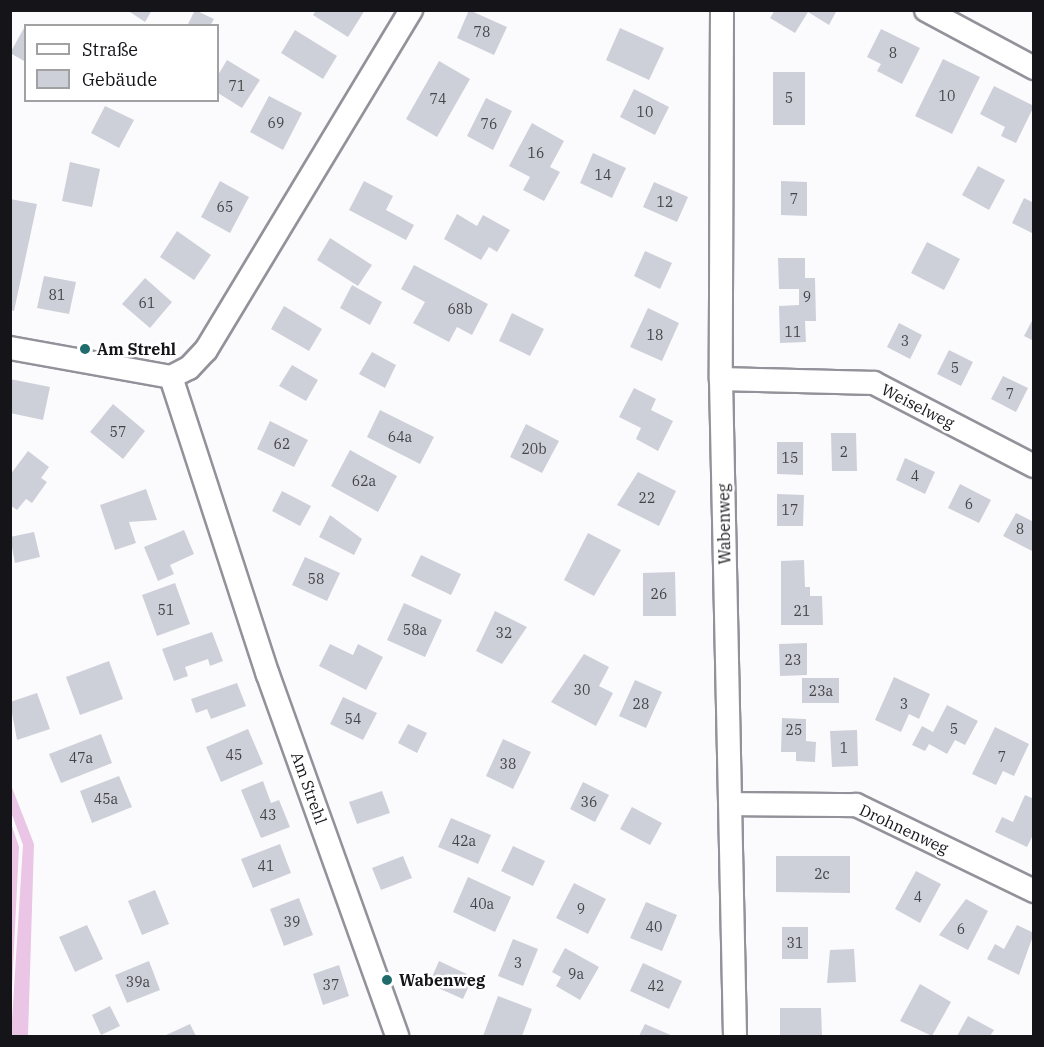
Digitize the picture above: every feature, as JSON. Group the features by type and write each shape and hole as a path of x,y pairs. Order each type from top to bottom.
{"street":[{"path":"10,348 171,377 189,368 206,350 411,10"},
{"name":"Wabenweg","path":"722,10 721,379 735,1036"},
{"path":"926,10 1034,68"},
{"name":"Am Strehl","path":"171,377 268,675 398,1036"},
{"name":"Weiselweg","path":"721,379 874,383 1034,466"},
{"name":"Drohnenweg","path":"731,804 856,805 1034,891"}],"shaded area":[{"path":"11,785 34,844 28,1036 11,1036 23,845 11,812"},
{"path":"11,823 19,847 11,1008"}],"building":[{"path":"127,10 152,10 145,22"},
{"path":"195,10 214,19 211,24 188,24"},
{"path":"316,10 365,10 348,37 313,15"},
{"path":"469,10 507,27 494,55 457,38"},
{"path":"775,10 837,10 829,25 808,12 795,33 770,18"},
{"path":"24,28 24,61 10,53"},
{"path":"620,28 664,48 649,80 606,60"},
{"path":"881,29 920,48 902,84 877,71 881,64 867,57"},
{"path":"295,30 337,56 323,79 281,53"},
{"path":"943,59 980,77 952,134 915,116"},
{"path":"227,60 260,80 242,108 219,94 219,73"},
{"path":"439,61 470,79 437,137 406,119"},
{"path":"773,72 805,72 805,125 773,125"},
{"path":"994,86 1034,106 1016,143 1001,136 1005,127 980,114"},
{"path":"634,89 669,107 655,135 620,117"},
{"path":"269,96 302,113 283,150 250,132"},
{"path":"486,98 512,111 493,150 467,136"},
{"path":"105,106 134,120 119,148 91,133"},
{"path":"532,123 564,141 550,167 560,172 544,201 523,190 530,177 509,166"},
{"path":"593,153 626,168 612,198 580,183"},
{"path":"70,162 100,169 92,207 62,201"},
{"path":"978,166 1005,180 989,210 962,195"},
{"path":"220,181 249,197 230,233 201,217"},
{"path":"364,181 393,196 386,210 414,225 406,240 349,210"},
{"path":"781,181 807,182 807,216 781,215"},
{"path":"654,182 688,197 677,222 643,207"},
{"path":"1024,198 1034,203 1034,234 1012,223"},
{"path":"10,199 37,204 14,311 10,310"},
{"path":"457,214 477,226 483,215 510,230 497,252 489,247 481,260 444,239"},
{"path":"177,231 211,255 194,280 160,257"},
{"path":"330,238 372,265 358,286 317,260"},
{"path":"927,242 960,259 944,290 911,273"},
{"path":"645,251 672,263 660,289 634,276"},
{"path":"778,258 805,258 805,278 815,278 816,321 805,321 806,342 780,343 779,306 799,305 799,289 779,289"},
{"path":"414,265 488,304 472,335 457,327 449,342 413,323 425,302 401,289"},
{"path":"44,276 76,282 69,314 37,308"},
{"path":"145,278 172,302 150,328 122,304"},
{"path":"352,285 382,302 370,325 340,308"},
{"path":"284,306 322,329 309,351 271,329"},
{"path":"648,308 679,323 662,361 630,347"},
{"path":"512,313 544,329 530,356 499,341"},
{"path":"1034,317 1034,341 1024,336"},
{"path":"899,323 922,335 910,359 887,347"},
{"path":"949,350 973,362 961,386 937,374"},
{"path":"372,352 396,365 385,388 359,374"},
{"path":"292,365 318,380 306,401 279,386"},
{"path":"1003,376 1028,388 1016,412 991,399"},
{"path":"10,379 50,387 43,420 10,413"},
{"path":"634,388 656,399 651,410 673,421 658,451 636,439 641,428 619,417"},
{"path":"113,404 145,431 123,459 90,432"},
{"path":"380,410 434,437 420,464 367,437"},
{"path":"270,421 308,440 294,467 257,449"},
{"path":"526,424 559,441 542,473 510,457"},
{"path":"831,433 856,433 857,471 832,471"},
{"path":"777,442 803,442 803,475 777,474"},
{"path":"350,450 397,476 378,512 331,486"},
{"path":"28,451 49,467 41,478 47,482 32,503 26,499 17,510 10,505 10,475"},
{"path":"905,458 935,472 925,494 896,480"},
{"path":"638,472 676,491 659,526 617,505"},
{"path":"960,484 991,500 979,523 948,508"},
{"path":"146,489 157,520 129,522 136,543 115,550 100,505"},
{"path":"282,491 311,506 300,526 272,511"},
{"path":"777,494 804,495 803,526 777,526"},
{"path":"1016,513 1034,522 1034,552 1003,536"},
{"path":"330,515 362,539 354,555 319,537"},
{"path":"184,530 194,554 170,565 174,574 158,581 144,547"},
{"path":"34,532 40,557 15,563 10,537"},
{"path":"588,533 621,550 594,596 564,580"},
{"path":"421,555 461,574 451,595 411,576"},
{"path":"305,557 340,573 327,601 292,585"},
{"path":"804,560 805,587 810,587 810,596 822,596 823,625 781,625 781,561"},
{"path":"675,572 676,616 643,616 643,573"},
{"path":"175,583 190,624 157,636 142,595"},
{"path":"404,603 442,620 425,657 387,640"},
{"path":"495,611 527,627 502,664 476,651"},
{"path":"212,632 223,661 210,666 208,659 185,667 188,676 174,681 162,649"},
{"path":"807,643 807,675 780,676 779,644"},
{"path":"330,644 353,655 358,644 383,657 366,690 319,666"},
{"path":"584,654 609,667 599,686 613,693 596,726 551,702"},
{"path":"109,661 123,699 80,715 66,677"},
{"path":"894,677 930,694 919,719 909,714 901,732 875,720"},
{"path":"802,678 839,678 839,703 802,703"},
{"path":"635,680 662,692 646,728 619,716"},
{"path":"237,683 246,706 211,719 207,709 196,713 191,699"},
{"path":"37,693 50,729 17,740 10,702"},
{"path":"343,697 377,713 363,740 330,724"},
{"path":"947,705 978,721 965,745 955,740 947,754 929,744 925,751 912,745 922,726 933,732"},
{"path":"782,718 806,719 806,741 816,742 815,762 796,761 796,752 781,752"},
{"path":"408,724 427,733 417,753 398,743"},
{"path":"995,727 1029,744 1014,776 1003,771 996,785 972,774"},
{"path":"248,729 263,764 221,782 206,747"},
{"path":"857,730 858,766 832,767 830,731"},
{"path":"101,734 112,763 61,783 49,754"},
{"path":"503,739 531,752 513,789 486,776"},
{"path":"119,776 132,807 92,823 80,791"},
{"path":"263,781 271,803 279,800 290,827 261,838 241,790"},
{"path":"583,782 609,795 595,822 570,809"},
{"path":"382,791 390,813 357,824 349,802"},
{"path":"1025,795 1034,799 1034,833 1027,847 995,832 1002,817 1013,822"},
{"path":"632,807 662,823 650,845 620,829"},
{"path":"451,818 491,835 478,864 438,847"},
{"path":"280,844 291,873 253,888 241,859"},
{"path":"513,846 545,861 533,886 501,871"},
{"path":"403,856 412,878 381,890 372,868"},
{"path":"776,856 850,856 850,893 776,892"},
{"path":"916,871 941,884 920,923 895,909"},
{"path":"468,877 511,897 495,932 453,912"},
{"path":"574,883 606,899 588,934 556,918"},
{"path":"155,890 169,924 142,935 128,901"},
{"path":"299,898 313,935 284,946 270,909"},
{"path":"966,899 988,911 968,950 939,935"},
{"path":"646,902 677,915 662,951 630,938"},
{"path":"87,925 103,959 75,972 59,937"},
{"path":"1017,925 1034,933 1019,975 987,959 995,944 1004,949"},
{"path":"782,927 808,927 808,959 782,959"},
{"path":"513,939 538,949 523,986 498,976"},
{"path":"565,948 599,967 580,1000 556,986 561,977 552,972"},
{"path":"854,949 856,982 827,983 830,950"},
{"path":"149,961 160,990 127,1003 115,975"},
{"path":"439,961 473,977 463,999 429,984"},
{"path":"643,963 682,981 669,1009 630,991"},
{"path":"339,965 349,996 323,1005 313,974"},
{"path":"920,984 951,1002 932,1036 900,1021"},
{"path":"498,996 532,1009 522,1036 483,1036"},
{"path":"110,1006 120,1026 101,1035 92,1015"},
{"path":"780,1008 821,1008 822,1036 780,1036"},
{"path":"968,1016 994,1030 990,1036 957,1036"},
{"path":"190,1024 196,1036 164,1036"},
{"path":"645,1024 673,1036 639,1036"}],"place":[{"name":"Am Strehl","path":"85,349"},
{"name":"Wabenweg","path":"387,980"}]}
